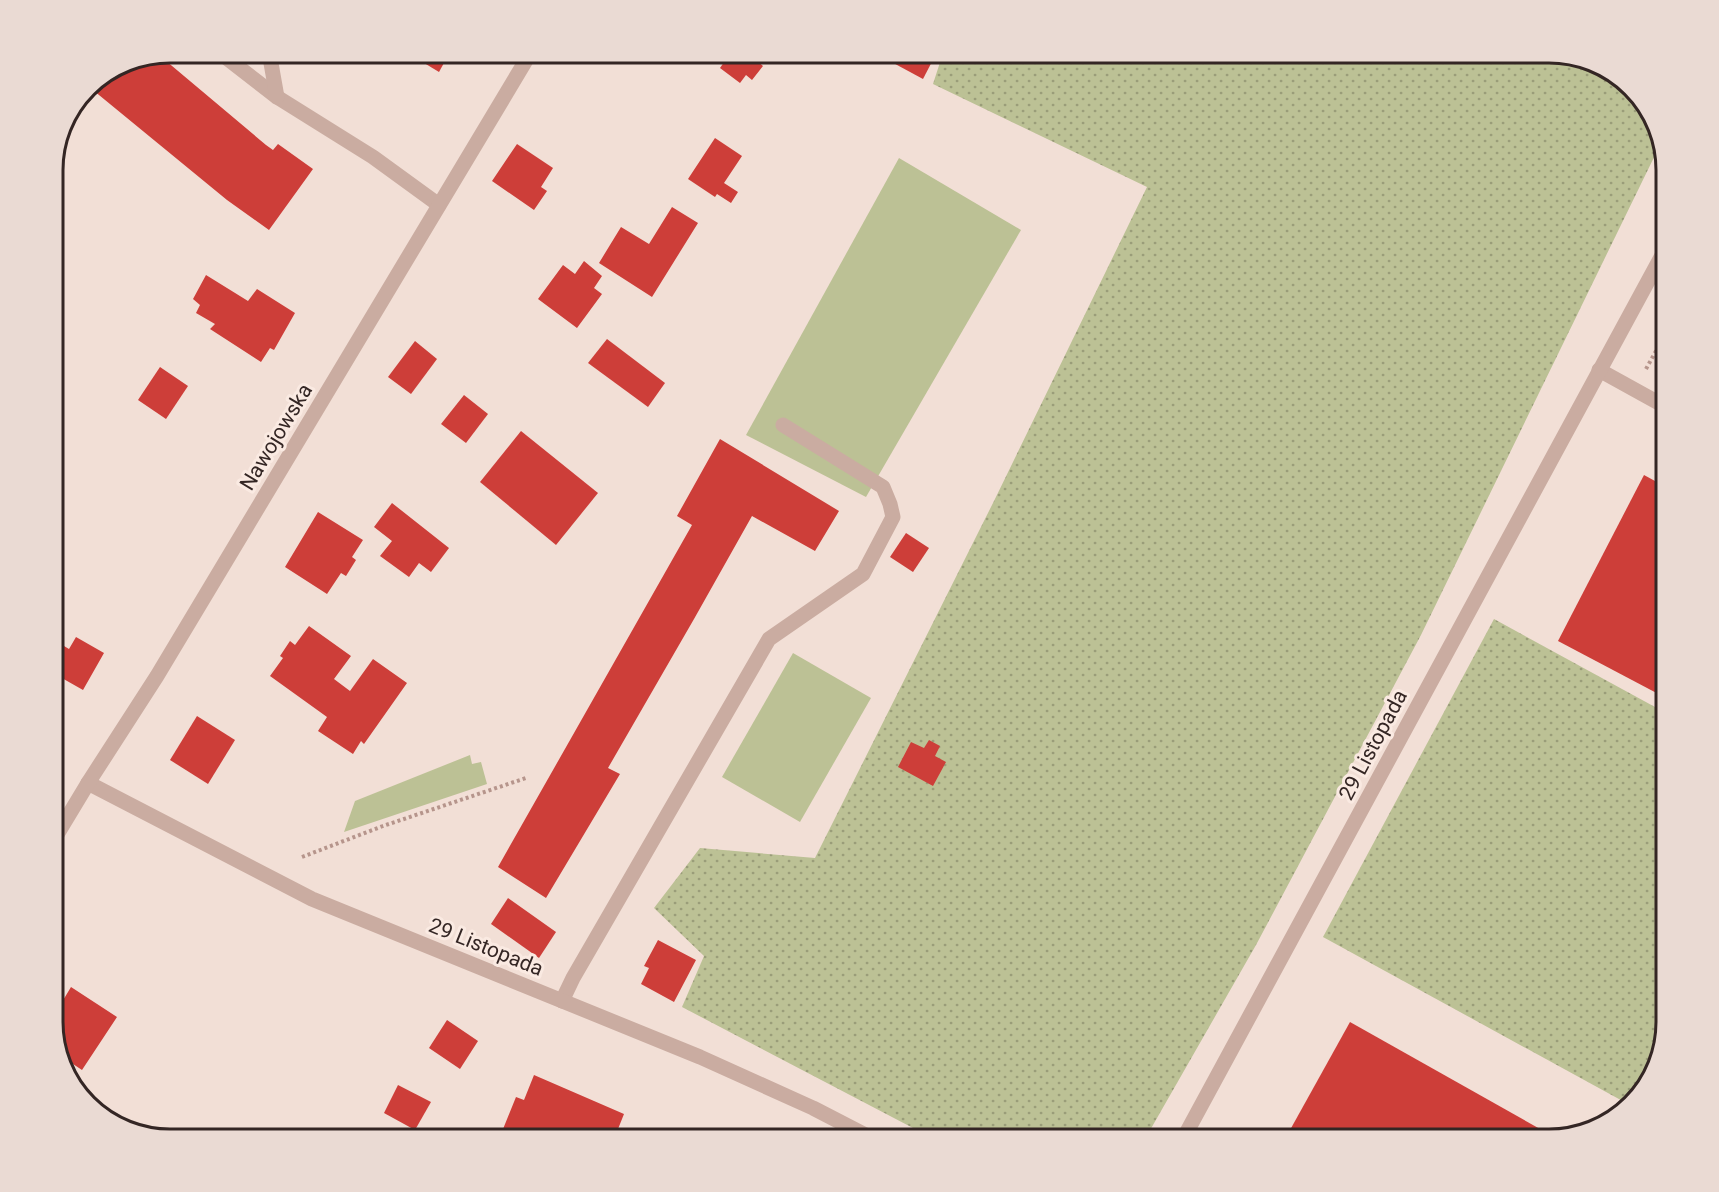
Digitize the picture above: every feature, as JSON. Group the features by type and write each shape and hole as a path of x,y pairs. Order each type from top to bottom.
{"street":[{"path":"233,63 277,97 373,157 439,205"},
{"path":"271,63 277,97"},
{"name":"Nawojowska","path":"63,824 152,685 524,63"},
{"name":"29 Listopada","path":"1189,1129 1656,266"},
{"path":"1599,370 1656,401"},
{"path":"562,1001 573,978 769,639 863,574 892,517 890,504 883,487 783,425"},
{"name":"29 Listopada","path":"88,783 312,899 670,1044 767,1086 852,1129"}],"path":[{"path":"1643,376 1656,352"},
{"path":"302,857 383,826 526,778"}],"green space":[{"path":"940,63 1563,64 1597,74 1620,89 1642,116 1655,155 1421,635 1256,945 1151,1129 915,1129 682,1007 704,956 654,908 700,848 815,858 994,501 1147,187 933,84"},
{"path":"899,158 1021,230 866,497 746,435"},
{"path":"1494,619 1656,708 1655,1036 1642,1076 1622,1101 1323,937"},
{"path":"793,653 871,698 800,822 722,777"},
{"path":"470,755 472,764 481,762 487,784 344,832 355,801"}],"building":[{"path":"169,63 266,145 273,150 278,144 313,169 269,230 227,200 96,92 122,74 149,65"},
{"path":"424,63 444,63 439,72"},
{"path":"723,63 759,63 763,66 752,80 746,75 740,83 720,68"},
{"path":"893,63 931,63 923,79"},
{"path":"715,138 742,156 724,183 738,192 731,203 717,194 715,197 688,179"},
{"path":"517,144 553,168 541,187 547,191 534,210 492,181"},
{"path":"672,207 698,223 652,297 599,263 621,227 649,244"},
{"path":"584,261 602,276 594,288 602,294 577,328 538,299 563,265 575,274"},
{"path":"206,275 248,301 257,289 295,313 274,350 270,348 261,362 210,329 215,324 196,313 200,305 193,299"},
{"path":"607,339 665,383 648,407 588,363"},
{"path":"415,341 437,359 411,394 388,377"},
{"path":"160,367 188,386 166,419 138,400"},
{"path":"464,395 488,414 466,443 441,424"},
{"path":"521,431 598,493 556,545 480,482"},
{"path":"720,439 839,511 815,551 752,516 608,768 620,774 546,898 498,867 692,525 677,516"},
{"path":"1644,475 1656,482 1656,693 1558,641"},
{"path":"392,503 449,548 431,572 419,563 409,577 380,556 392,541 374,527"},
{"path":"318,512 363,540 352,557 356,560 346,576 341,573 327,594 285,567"},
{"path":"906,533 929,548 913,572 890,557"},
{"path":"309,626 351,656 334,679 350,691 373,659 407,683 364,744 361,741 353,754 318,731 327,717 270,676 283,658 280,656 290,641 295,645"},
{"path":"76,637 104,653 83,690 63,679 63,645 69,649"},
{"path":"197,716 235,740 208,784 170,760"},
{"path":"929,740 940,746 935,756 946,762 933,786 898,767 911,742 924,748"},
{"path":"508,898 556,932 539,958 491,924"},
{"path":"658,940 696,960 674,1002 641,984 649,968 644,966"},
{"path":"71,987 117,1017 82,1070 71,1063 65,1043 63,1000"},
{"path":"447,1020 478,1041 460,1069 429,1048"},
{"path":"1350,1022 1540,1129 1291,1129"},
{"path":"534,1075 624,1114 618,1129 503,1129 516,1097 524,1100"},
{"path":"398,1085 431,1102 416,1129 384,1113"}]}
